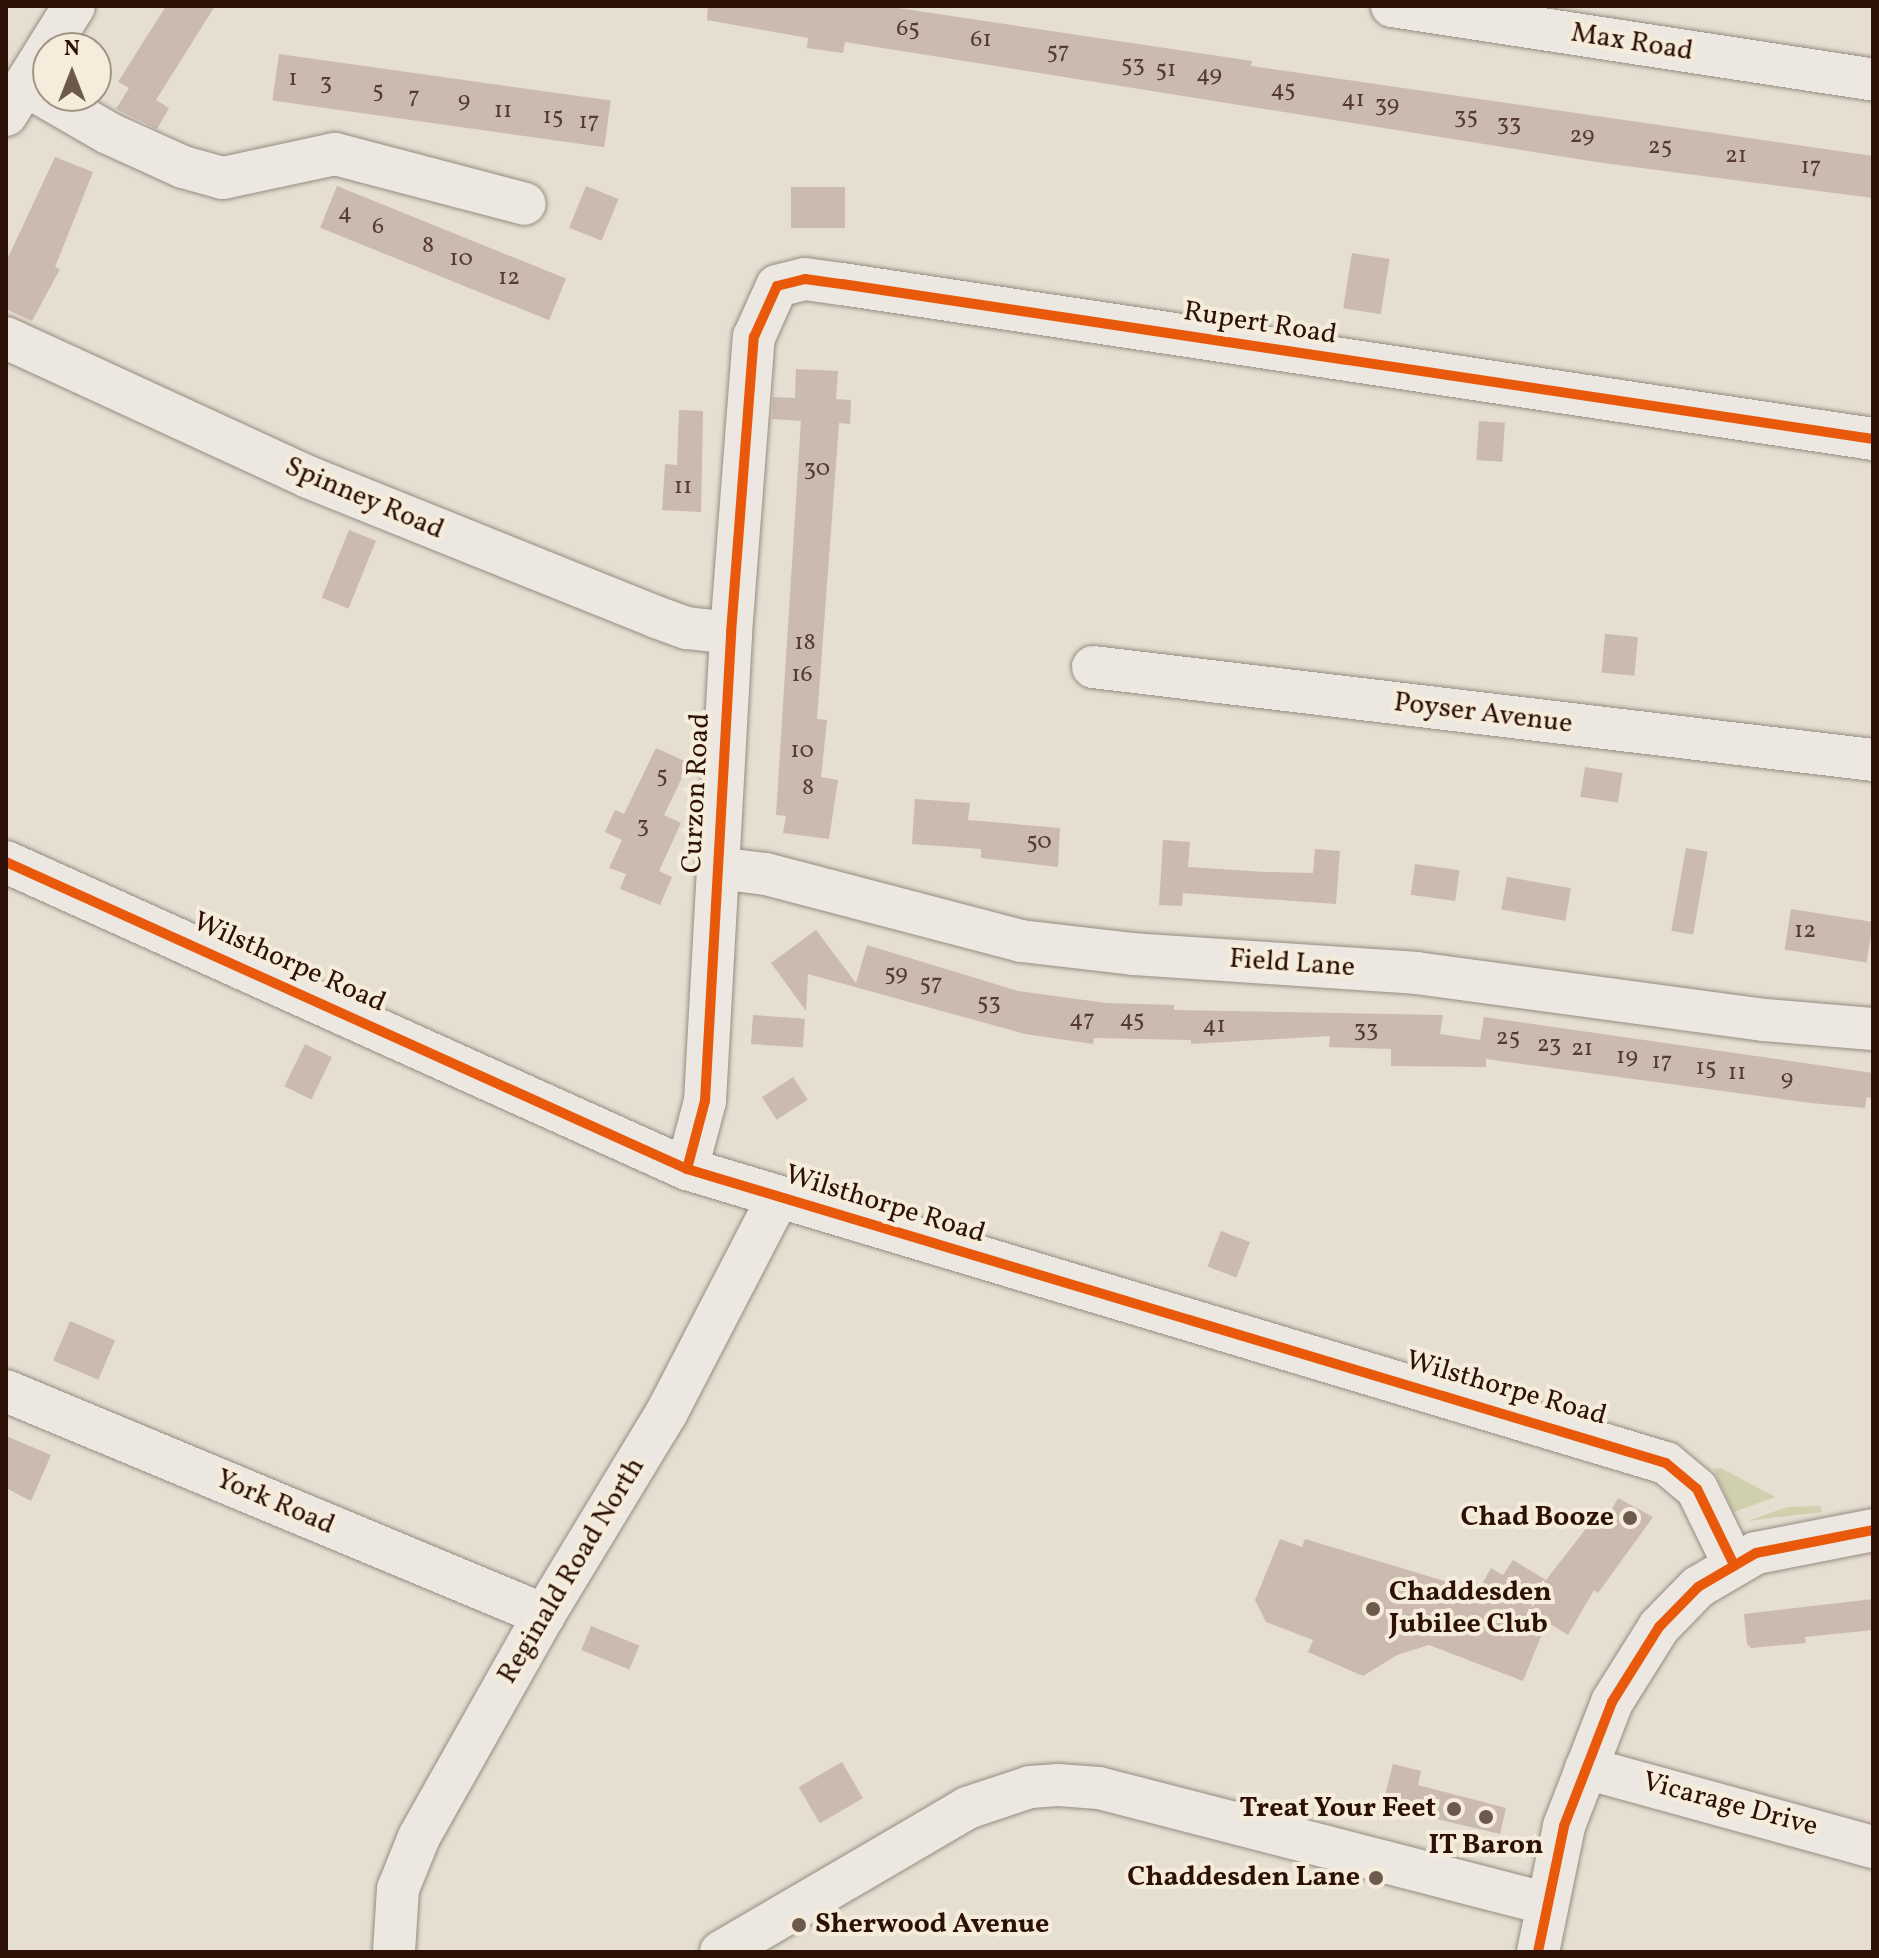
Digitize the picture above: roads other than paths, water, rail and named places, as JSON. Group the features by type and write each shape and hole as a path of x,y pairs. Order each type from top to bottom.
{"street":[{"path":"74,6 16,100 108,133 183,167 223,178 335,154 525,204"},
{"name":"Max Road","path":"1392,6 1873,80"},
{"name":"Rupert Road","path":"748,418 754,337 777,286 805,279 1873,439"},
{"name":"Spinney Road","path":"6,338 323,483 656,617 687,628 731,633"},
{"name":"Curzon Road","path":"687,1169 705,1101 731,633 748,418"},
{"name":"Poyser Avenue","path":"1093,667 1873,760"},
{"name":"Wilsthorpe Road","path":"6,862 687,1169 1641,1453 1686,1476 1734,1565"},
{"name":"Field Lane","path":"717,868 766,874 1021,941 1133,954 1416,973 1765,1020 1873,1029"},
{"name":"Reginald Road North","path":"394,1952 395,1909 404,1868 544,1615 667,1412 778,1198"},
{"name":"York Road","path":"6,1391 544,1615"},
{"path":"1538,1952 1545,1903 1564,1826 1612,1702 1652,1637 1698,1587 1734,1565 1780,1545 1873,1530"},
{"name":"Vicarage Drive","path":"1586,1768 1873,1847"},
{"path":"721,1952 951,1816 1001,1795 1058,1785 1099,1788 1545,1903"}],"place":[{"name":"Chad Booze","path":"1630,1518"},
{"name":"Chaddesden Jubilee Club","path":"1373,1609"},
{"name":"Treat Your Feet","path":"1454,1809"},
{"name":"IT Baron","path":"1486,1817"},
{"name":"Chaddesden Lane","path":"1376,1878"},
{"name":"Sherwood Avenue","path":"799,1925"}]}
